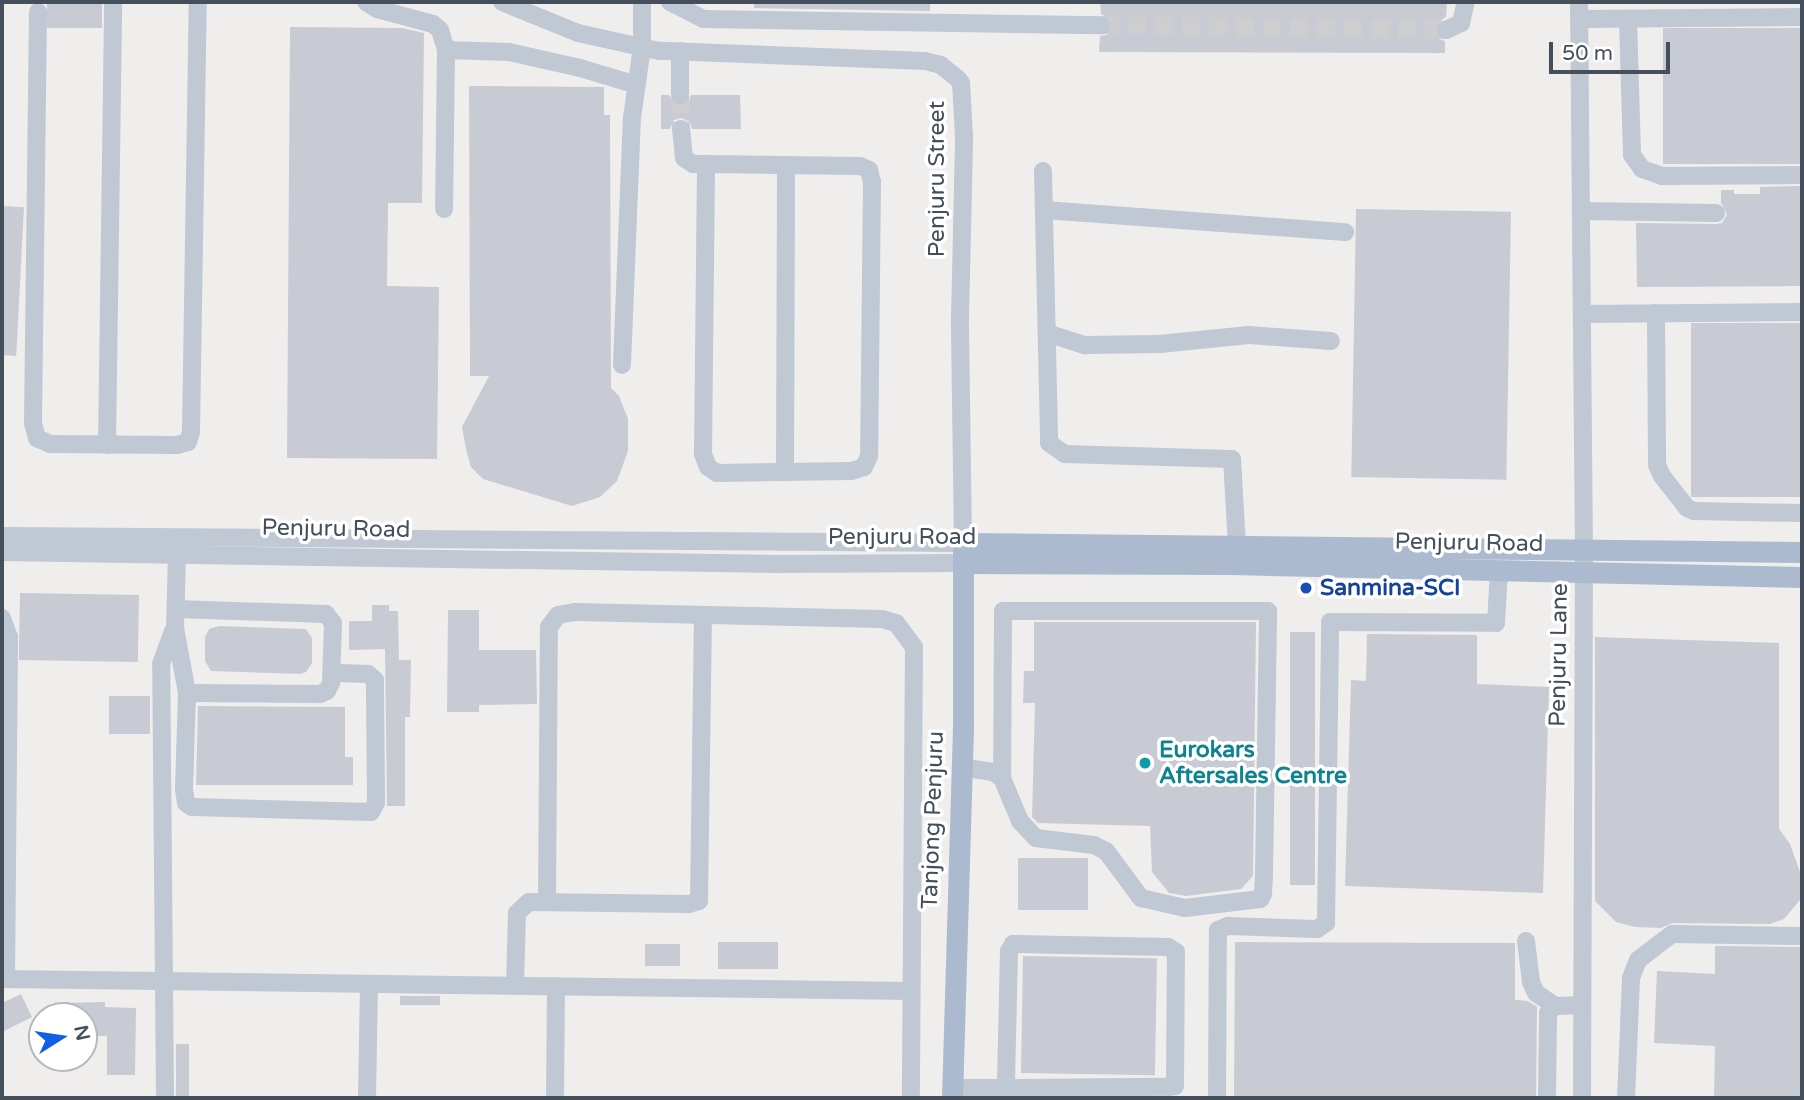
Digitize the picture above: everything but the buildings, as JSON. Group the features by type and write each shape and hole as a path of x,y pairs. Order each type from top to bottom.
{"main road":[{"name":"Penjuru Road","path":"964,553 1237,546 1584,560 1802,577"},
{"name":"Penjuru Road","path":"964,553 1499,571 1584,560 1802,552"},
{"name":"Tanjong Penjuru","path":"952,1093 964,553"}],"street":[{"path":"107,445 113,2"},
{"path":"38,12 33,423 37,438 50,444 177,445 188,442 191,432 198,2"},
{"path":"366,2 377,9 433,24 440,30 446,50 444,209"},
{"path":"502,2 578,33 651,49"},
{"path":"622,365 632,118 637,85 651,49 642,2"},
{"path":"670,2 703,19 1101,25"},
{"path":"1446,30 1461,23 1466,2"},
{"path":"1579,10 1628,19 1802,17"},
{"name":"Penjuru Lane","path":"1579,10 1584,560 1582,1098"},
{"path":"1628,19 1632,155 1642,169 1662,176 1802,174"},
{"name":"Penjuru Street","path":"651,49 925,61 941,65 961,83 964,553"},
{"path":"446,50 509,52 580,68 637,85"},
{"path":"680,51 680,95"},
{"path":"681,129 684,158 693,164 706,164 860,166 869,170 872,182 869,456 864,467 852,471 717,473 708,467 703,454 706,164"},
{"path":"785,472 786,165"},
{"path":"1043,171 1049,443 1065,454 1232,459 1237,546"},
{"path":"1044,210 1345,232"},
{"path":"1582,211 1716,213"},
{"path":"1582,314 1802,312"},
{"path":"1656,313 1657,464 1662,476 1694,511 1802,513"},
{"path":"1047,333 1085,345 1160,344 1249,335 1331,341"},
{"name":"Penjuru Road","path":"2,536 964,553"},
{"name":"Penjuru Road","path":"2,552 776,564 964,553"},
{"path":"177,553 175,628 187,693 184,789 186,803 192,807 367,813 376,803 375,680 368,674 332,673"},
{"path":"1217,1098 1218,930 1228,926 1317,929 1326,923 1330,622 1496,623 1499,571"},
{"path":"176,608 326,614 334,623 329,689 320,694 187,693"},
{"path":"961,767 993,772 1002,778 1020,821 1029,833 1049,842 1094,845 1105,851 1141,898 1185,908 1260,898 1264,873 1268,611 1003,611 1002,778"},
{"path":"547,901 549,627 552,620 565,612 882,619 896,623 908,635 914,647 911,1098"},
{"path":"515,985 517,913 529,902 689,904 699,901 703,615"},
{"path":"2,618 9,637 4,979 912,991"},
{"path":"165,1098 161,664 175,628"},
{"path":"1626,1098 1630,978 1638,960 1671,934 1802,936"},
{"path":"1526,941 1531,982 1536,993 1555,1006 1581,1005"},
{"path":"952,1093 1006,1088 1175,1086 1176,952 1168,947 1013,944 1010,951 1006,1088"},
{"path":"367,1098 369,984"},
{"path":"555,1098 556,986"},
{"path":"1547,1098 1548,1013 1555,1006"}],"tunnel":[{"path":"1101,25 1446,30"},
{"path":"680,95 681,129"}],"place":[{"name":"Sanmina-SCI","path":"1306,588"},
{"name":"Eurokars Aftersales Centre","path":"1145,763"}]}
